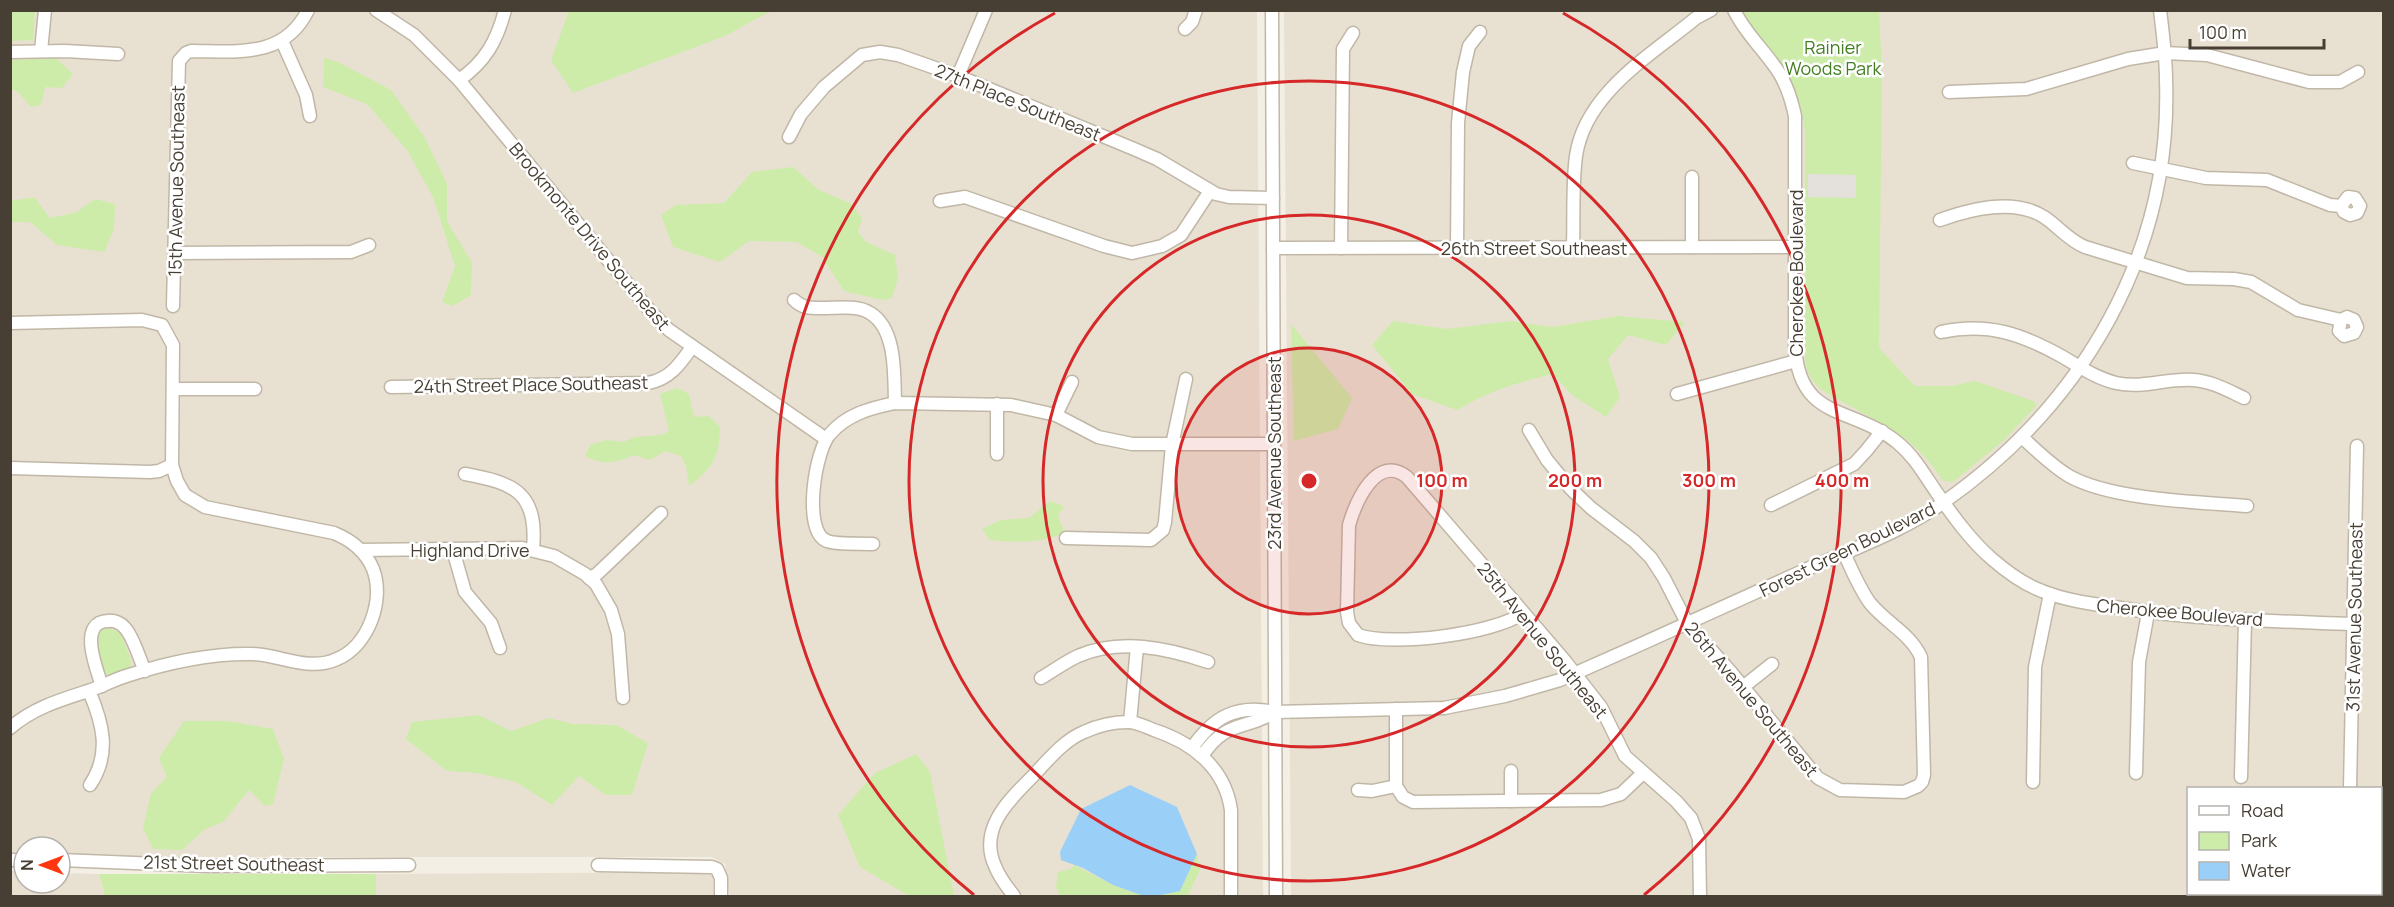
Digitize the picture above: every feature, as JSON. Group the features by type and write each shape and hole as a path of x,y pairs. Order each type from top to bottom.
{"street":[{"path":"41,51 45,10"},
{"path":"308,10 298,27 282,41 306,95 310,117"},
{"name":"Brookmonte Drive Southeast","path":"376,10 414,35 459,80 651,312 669,330 826,439"},
{"path":"459,80 472,70 491,48 499,33 505,10"},
{"path":"958,76 986,10"},
{"path":"1185,28 1192,22 1196,10"},
{"name":"23rd Avenue Southeast","path":"1272,10 1276,897"},
{"path":"1574,248 1576,155 1588,118 1612,87 1696,18 1711,10"},
{"name":"Cherokee Boulevard","path":"1734,10 1746,30 1778,71 1793,106 1796,135 1794,247 1796,361 1808,393 1821,404 1882,431 1900,445 1916,461 1944,502 1989,557 2013,576 2050,594 2075,601 2148,613 2352,624"},
{"name":"Forest Green Boulevard","path":"1192,748 1201,735 1227,715 1256,708 1275,712 1444,708 1532,689 1574,674 1844,553 1944,502 1989,468 2051,407 2081,368 2113,314 2136,262 2153,205 2160,169 2166,106 2165,53 2160,10"},
{"path":"1457,248 1458,123 1462,72 1469,46 1480,32"},
{"path":"1341,248 1343,49 1353,33"},
{"name":"15th Avenue Southeast","path":"173,306 178,67 182,56 191,51 258,50 282,41"},
{"path":"10,52 118,54"},
{"name":"27th Place Southeast","path":"789,137 810,102 852,63 866,53 886,52 958,76 1157,159 1210,191 1229,197 1273,198"},
{"path":"1949,92 2026,89 2128,59 2165,53 2207,55 2309,82 2340,82 2358,72"},
{"path":"2133,163 2206,178 2267,180 2322,202 2342,206"},
{"path":"1692,177 1692,248"},
{"path":"940,201 965,197 1104,246 1132,253 1162,246 1181,235 1210,191"},
{"path":"1940,220 1964,211 2000,208 2032,210 2045,217 2078,244 2187,278 2234,279 2251,282 2298,310 2341,320"},
{"path":"175,254 351,252 369,245"},
{"name":"26th Street Southeast","path":"1273,248 1794,247"},
{"path":"794,300 805,308 864,310 878,320 887,335 891,349 895,403"},
{"path":"10,322 142,320 162,325 173,345 172,465 181,489 193,502 220,511 334,533 346,538 360,550 373,570 375,603 366,633 360,643 344,656 327,663 312,664 255,654 197,658 145,671 41,708 10,728"},
{"path":"1941,332 1977,327 2008,332 2036,343 2100,378 2126,385 2152,385 2178,380 2205,381 2244,399"},
{"name":"24th Street Place Southeast","path":"391,387 648,383 662,379 675,370 692,347"},
{"path":"1677,394 1796,361"},
{"path":"1066,538 1151,540 1159,535 1165,522 1172,446 1186,379"},
{"path":"1056,415 1072,382"},
{"path":"174,389 255,389"},
{"path":"873,544 827,542 819,536 814,525 815,466 826,439 838,425 855,414 895,403 1011,405 1056,415 1108,440 1132,444 1172,446 1274,444"},
{"path":"997,454 998,404"},
{"name":"26th Avenue Southeast","path":"1529,430 1547,460 1571,489 1651,558 1687,623 1822,782 1839,790 1904,792 1918,786 1924,774 1921,657 1911,640 1872,605 1863,593 1844,553"},
{"path":"1771,505 1846,469 1860,459 1882,431"},
{"path":"2022,438 2058,469 2079,481 2101,489 2247,506"},
{"name":"31st Avenue Southeast","path":"2350,787 2357,446"},
{"path":"10,468 150,472 172,465"},
{"name":"25th Avenue Southeast","path":"1523,613 1514,620 1496,627 1440,636 1373,639 1358,635 1352,630 1347,612 1349,525 1371,480 1380,472 1397,471 1407,477 1565,661 1607,715 1625,756 1685,809 1696,828 1700,850 1700,897"},
{"path":"465,474 503,483 525,499 533,517 533,549"},
{"path":"589,578 597,574 661,513"},
{"name":"Highland Drive","path":"360,550 533,549 554,556 596,584 607,602 615,622 623,698"},
{"path":"453,550 465,592 491,623 500,648"},
{"path":"2034,782 2035,668 2050,594"},
{"path":"2136,773 2139,662 2148,613"},
{"path":"102,686 92,653 90,637 95,627 105,620 116,621 126,628 145,671"},
{"path":"2241,777 2245,620"},
{"path":"1130,722 1137,647"},
{"path":"1041,678 1083,654 1111,648 1137,647 1185,654 1208,662"},
{"path":"1743,687 1772,664"},
{"path":"89,691 99,713 104,744 102,758 90,785"},
{"path":"1396,709 1396,786 1403,797 1413,802 1607,799 1621,794 1643,774"},
{"path":"1202,756 1225,731 1237,725 1260,721 1275,712"},
{"path":"1014,897 994,866 991,857 992,828 1005,806 1056,753 1085,731 1103,725 1130,722 1152,729 1192,748 1220,775 1229,798 1231,897"},
{"path":"1511,771 1511,801"},
{"path":"1358,790 1372,791 1396,786"},
{"name":"21st Street Southeast","path":"72,861 208,866 409,865"},
{"path":"598,866 712,867 717,869 721,878 721,897"}],"shaded area":[{"path":"10,11 1257,11 1263,896 730,896 725,864 712,857 72,857 72,835 12,835 11,857"},
{"path":"1284,11 2383,11 2383,896 1291,896"},
{"path":"1808,174 1856,175 1856,198 1808,197"},
{"path":"10,871 12,871 12,895 72,895 72,873 99,874 105,896 11,896"},
{"path":"713,872 713,896 376,896 376,874"}],"green space":[{"path":"569,10 771,11 725,36 573,93 551,60"},
{"path":"10,11 35,11 33,40 11,41"},
{"name":"Rainier Woods Park","path":"1742,11 1879,11 1882,71 1879,348 1915,386 1952,386 1975,381 2033,401 2037,405 2004,440 1953,482 1943,481 1931,464 1904,438 1875,419 1825,392 1809,375 1805,360 1804,121 1789,77"},
{"path":"56,58 73,74 62,88 45,87 41,105 31,107 18,92 11,89 11,60"},
{"path":"324,58 338,62 391,90 425,138 447,184 447,221 472,263 471,295 453,306 442,302 455,266 433,197 407,150 367,104 323,87"},
{"path":"793,167 819,190 850,203 862,218 858,232 866,242 895,255 898,278 892,298 882,300 844,291 822,257 797,242 749,241 720,262 673,247 661,215 676,205 724,203 752,172"},
{"path":"34,197 50,218 77,212 95,199 115,204 114,229 104,252 57,245 30,222 11,222 11,201"},
{"path":"1618,316 1685,322 1666,345 1628,335 1608,359 1620,397 1606,417 1572,395 1553,374 1504,388 1457,410 1412,394 1372,345 1393,321 1447,329 1511,321 1552,327"},
{"path":"1291,324 1352,398 1338,429 1294,441"},
{"path":"677,388 689,394 694,417 709,416 720,427 719,446 714,461 689,486 686,466 681,456 665,451 650,460 634,455 622,460 603,462 585,456 590,445 607,440 623,442 635,437 662,435 669,431 660,394"},
{"path":"1050,501 1064,506 1058,516 1065,533 1038,540 1009,542 990,540 982,529 1001,520 1029,518"},
{"path":"110,628 121,634 131,660 130,669 110,676 103,672 96,646 99,634"},
{"path":"479,715 511,731 549,718 573,724 616,725 648,743 632,795 606,795 579,776 552,805 516,782 477,773 447,771 406,739 412,722"},
{"path":"184,721 227,721 273,729 284,759 273,804 265,806 249,790 223,822 205,829 182,850 153,849 143,828 151,793 167,777 159,758"},
{"path":"916,754 930,772 954,896 909,896 860,867 838,815 875,773"},
{"path":"1197,854 1200,870 1188,895 1156,896 1180,891"},
{"path":"1074,865 1113,885 1144,896 1060,896 1056,887 1058,872 1071,869"},
{"path":"99,874 376,874 376,896 105,896"}],"water":[{"path":"1130,785 1177,807 1197,854 1180,891 1144,896 1113,885 1083,868 1061,860 1060,852 1081,809"}]}
